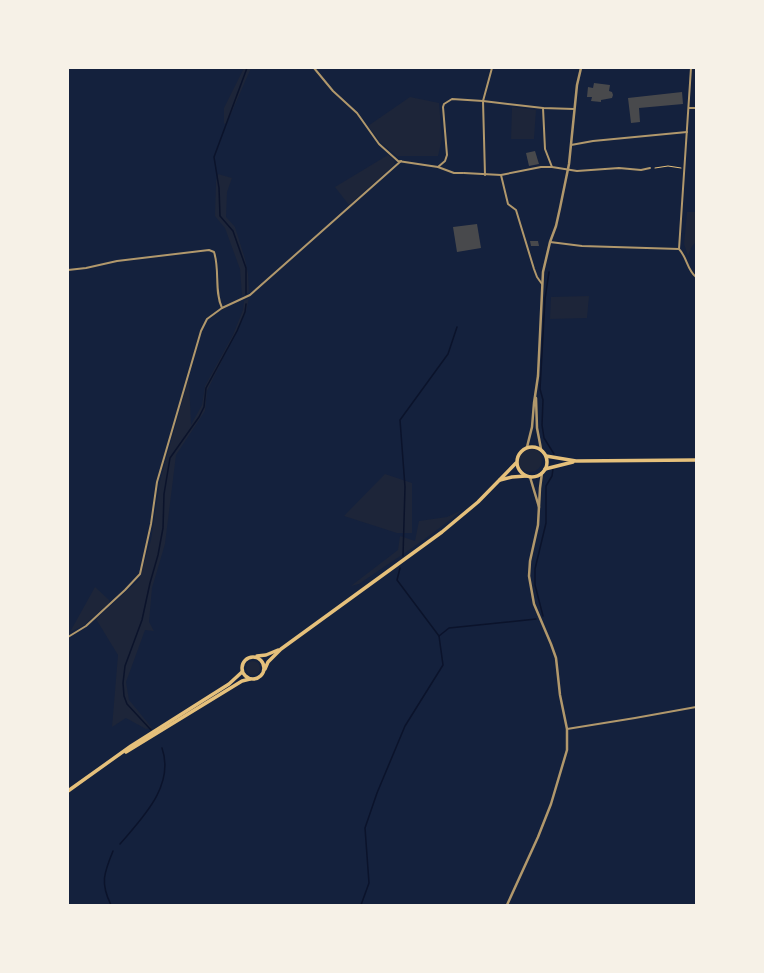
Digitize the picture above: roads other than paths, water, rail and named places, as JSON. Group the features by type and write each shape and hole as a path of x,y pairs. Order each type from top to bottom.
{"main road":[{"path":"117,757 242,681 250,679 255,680 260,677 268,662 280,649 442,532 478,502 499,480 516,463 518,455 523,448 532,446 541,449 546,456 547,465 542,473 534,477 512,477 499,480"},
{"path":"546,456 576,461 696,460"},
{"path":"545,469 576,461"},
{"path":"516,463 519,471 528,476"},
{"path":"68,791 131,746 229,684 242,672 244,662 248,658 266,655 280,649"},
{"path":"254,657 257,657 263,662 265,670"},
{"path":"242,672 250,679"}],"street":[{"path":"314,68 333,91 357,113 380,144 394,157 401,161 438,167 454,173 485,175 501,175 541,167 552,167 567,170 650,168"},
{"path":"485,175 484,101 492,68"},
{"path":"527,447 532,426 540,349 542,285 545,264 550,242 556,226 567,170 577,85 581,68"},
{"path":"679,249 684,168 688,132 691,68"},
{"path":"438,167 447,155 443,107 444,104 452,99 543,108 575,109"},
{"path":"543,108 545,149 552,167"},
{"path":"689,108 696,108"},
{"path":"571,145 593,141 688,132"},
{"path":"68,636 86,626 126,590 140,574 151,524 157,482 201,331 207,320 222,308 250,295 401,161"},
{"path":"501,175 508,204 516,210 534,269 542,285"},
{"path":"550,242 582,246 679,249 684,254 693,274 696,277"},
{"path":"68,270 86,268 117,261 209,250 214,252 216,259 219,301 222,308"},
{"path":"536,392 537,428 541,449"},
{"path":"507,905 538,836 567,750 567,729 560,695 556,658 534,604 529,576 530,561 538,525 542,473"},
{"path":"528,476 540,509"},
{"path":"567,729 696,707"}],"waterway":[{"path":"246,294 246,268 233,231 220,216 219,188 214,157 247,68"},
{"path":"549,272 545,299 540,389 543,400 542,425 544,438 554,454"},
{"path":"151,730 127,704 124,696 123,683 125,666 142,620 158,555 163,528 164,494 170,458 199,417 204,407 206,388 237,331 245,312 246,304"},
{"path":"403,556 405,487 400,420 448,354 457,327"},
{"path":"543,616 535,585 535,569 546,523 546,486 552,476 553,469"},
{"path":"361,905 369,883 365,828 377,793 405,726 443,665 439,636 397,580 400,568"},
{"path":"439,636 449,628 536,619"},
{"path":"120,844 146,812 160,788 164,775 165,762 162,748"},
{"path":"111,905 105,890 104,878 113,851"}]}
